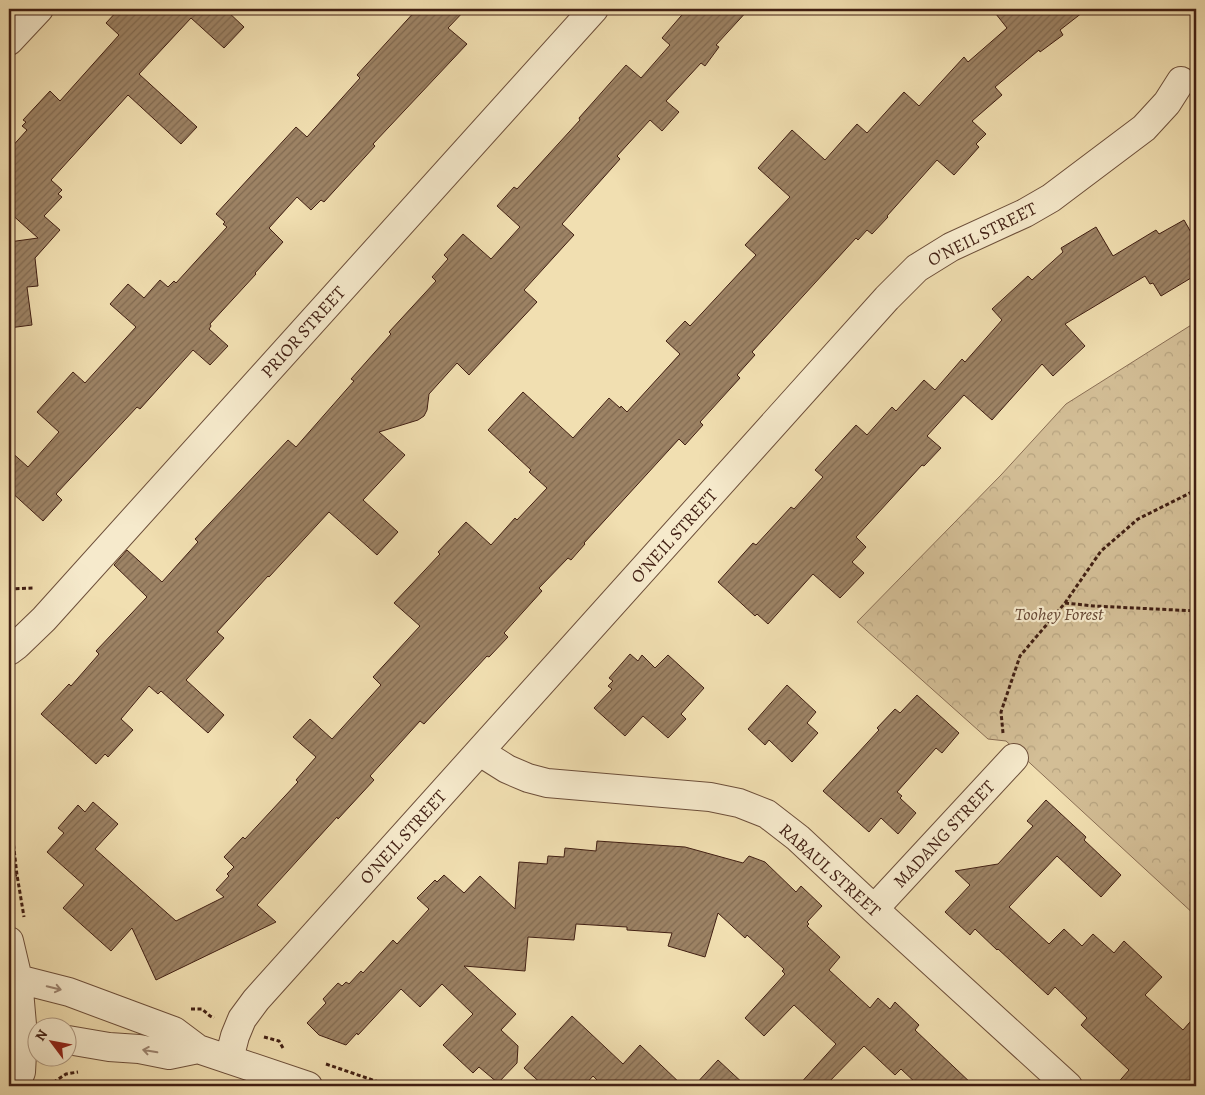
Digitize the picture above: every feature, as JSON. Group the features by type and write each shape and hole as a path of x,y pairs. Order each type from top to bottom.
{"street":[{"path":"9,41 39,9"},
{"name":"PRIOR STREET","path":"9,651 44,619 594,9"},
{"name":"O'NEIL STREET","path":"228,1059 242,1019 256,1000 887,298 917,268 951,247 1025,213 1051,198 1144,128 1167,103 1181,81"},
{"name":"MADANG STREET","path":"874,909 1009,749"},
{"name":"RABAUL STREET","path":"480,752 507,769 528,778 547,783 710,797 740,803 767,814 798,838 1068,1086"},
{"path":"15,1086 21,1072 23,1031 13,982 17,931"},
{"path":"13,982 69,992 174,1031 198,1049 308,1086"},
{"path":"78,1042 109,1047 139,1049 169,1055 198,1049"}],"path":[{"path":"1009,749 1001,712 1020,656 1065,603 1101,551 1138,519 1196,490"},
{"path":"1065,603 1196,611"},
{"path":"9,681 12,683 9,695"},
{"path":"9,806 17,875 17,931"},
{"path":"9,876 17,875"},
{"path":"186,1009 202,1009 210,1016"},
{"path":"272,1040 279,1041 283,1049"},
{"path":"318,1061 390,1086"}],"green space":[{"name":"Toohey Forest","path":"1196,322 1196,916 1006,741 988,739 857,622 1001,475 1066,404"}],"building":[{"path":"119,9 225,9 244,27 224,48 191,18 139,74 197,127 181,144 128,95 51,180 62,190 58,194 62,197 44,216 60,230 35,258 38,286 27,287 32,325 9,328 9,242 38,238 9,212 9,150 27,130 22,126 26,122 23,120 50,91 60,101 119,35 106,23"},
{"path":"417,9 466,9 448,28 467,44 373,144 375,146 324,202 321,200 311,210 297,197 269,228 283,242 210,324 209,329 228,346 210,365 193,350 140,409 137,407 56,494 62,500 43,521 9,490 9,450 28,467 59,432 37,412 73,372 85,383 136,327 110,304 128,284 144,298 160,280 168,287 174,281 176,283 227,227 223,224 225,222 216,214 296,127 307,137 360,78 357,75"},
{"path":"687,9 749,9 716,45 719,47 705,66 701,63 666,101 679,112 662,131 650,120 617,156 620,159 562,224 574,235 524,290 537,302 469,375 457,363 429,394 427,410 424,416 418,420 379,432 405,455 363,500 398,532 377,555 329,512 217,632 224,638 186,680 224,715 208,733 161,691 158,694 149,686 121,719 133,730 108,757 105,754 96,764 41,714 69,684 71,686 99,654 96,651 147,597 114,565 127,550 162,582 198,542 195,539 288,440 296,447 354,381 351,379 391,334 389,332 436,281 432,277 448,259 444,255 463,234 491,259 520,227 497,206 514,187 517,189 580,120 579,118 626,65 641,78 670,45 662,38"},
{"path":"992,9 1087,9 1060,30 1063,35 1040,52 1039,50 995,87 1002,95 972,121 986,134 976,144 979,147 954,175 937,160 872,234 867,230 858,240 856,238 752,352 755,355 737,375 740,378 700,422 703,425 685,445 679,439 584,543 571,560 568,558 539,588 542,591 504,633 508,637 489,657 487,656 424,724 420,721 370,776 374,780 338,819 337,817 257,905 276,922 156,980 132,928 111,951 63,908 84,885 47,852 64,833 58,828 78,805 85,812 93,802 118,824 95,849 176,921 224,897 216,890 229,876 227,874 234,867 224,857 243,837 245,839 298,782 296,780 316,757 293,737 310,719 332,739 381,685 373,677 420,626 394,603 440,554 438,552 466,522 491,545 515,518 517,520 547,488 529,472 531,470 488,430 523,392 573,438 609,398 627,412 680,354 666,341 685,321 690,326 756,255 745,245 790,197 758,168 792,130 825,160 857,124 867,133 904,92 919,106 964,57 968,62 1007,28"},
{"path":"1184,220 1196,241 1196,275 1161,296 1153,283 1150,284 1145,276 1065,324 1085,346 1053,376 1042,364 992,420 964,395 927,436 941,448 924,466 922,465 856,537 866,547 852,562 864,573 840,598 813,574 768,624 757,614 755,616 718,582 753,543 756,545 791,507 794,509 823,477 815,470 856,425 867,435 892,407 896,411 924,380 935,390 962,359 965,362 1002,320 992,309 1028,276 1032,280 1063,252 1061,248 1096,227 1113,256 1156,230 1159,234"},
{"path":"630,654 638,661 642,655 655,668 668,655 704,688 681,714 686,719 668,738 643,716 625,736 594,708 612,689 608,686 613,681 609,678"},
{"path":"787,685 816,712 807,723 818,733 792,762 769,740 765,745 748,729"},
{"path":"917,695 959,733 942,753 936,748 897,792 902,796 900,798 916,813 898,834 881,818 869,832 823,791 879,730 877,728 895,709 900,713"},
{"path":"1046,800 1086,837 1084,840 1121,875 1101,897 1057,856 1009,907 1049,944 1064,929 1082,946 1093,934 1114,953 1124,941 1162,977 1145,995 1183,1030 1196,1015 1196,1079 1190,1086 1115,1086 1129,1070 1081,1025 1087,1018 1055,987 1048,995 975,929 970,935 945,912 970,885 955,871 998,864 1033,826 1027,821"},
{"path":"597,841 685,847 743,863 749,856 765,862 796,892 801,886 822,906 807,922 809,924 807,926 840,957 829,970 870,1008 878,998 890,1009 895,1002 919,1025 915,1030 974,1086 919,1086 901,1069 895,1075 864,1046 825,1086 798,1086 836,1044 794,1005 764,1036 745,1018 785,974 782,971 784,969 747,935 745,938 718,913 705,957 668,946 672,933 627,930 627,927 576,924 574,940 528,937 525,971 464,966 516,1014 501,1030 518,1046 517,1063 498,1083 479,1067 473,1073 443,1045 473,1014 442,984 420,1007 401,989 358,1035 357,1033 346,1045 319,1035 307,1023 326,1003 323,999 338,983 342,986 346,982 349,984 361,971 363,973 393,940 397,944 429,909 417,898 435,880 437,882 444,875 464,893 480,876 515,909 519,862 547,864 548,856 564,857 565,848 596,851"},
{"path":"572,1016 623,1064 640,1045 683,1086 603,1086 593,1076 584,1086 544,1086 524,1068"},
{"path":"718,1060 746,1086 694,1086"}]}
